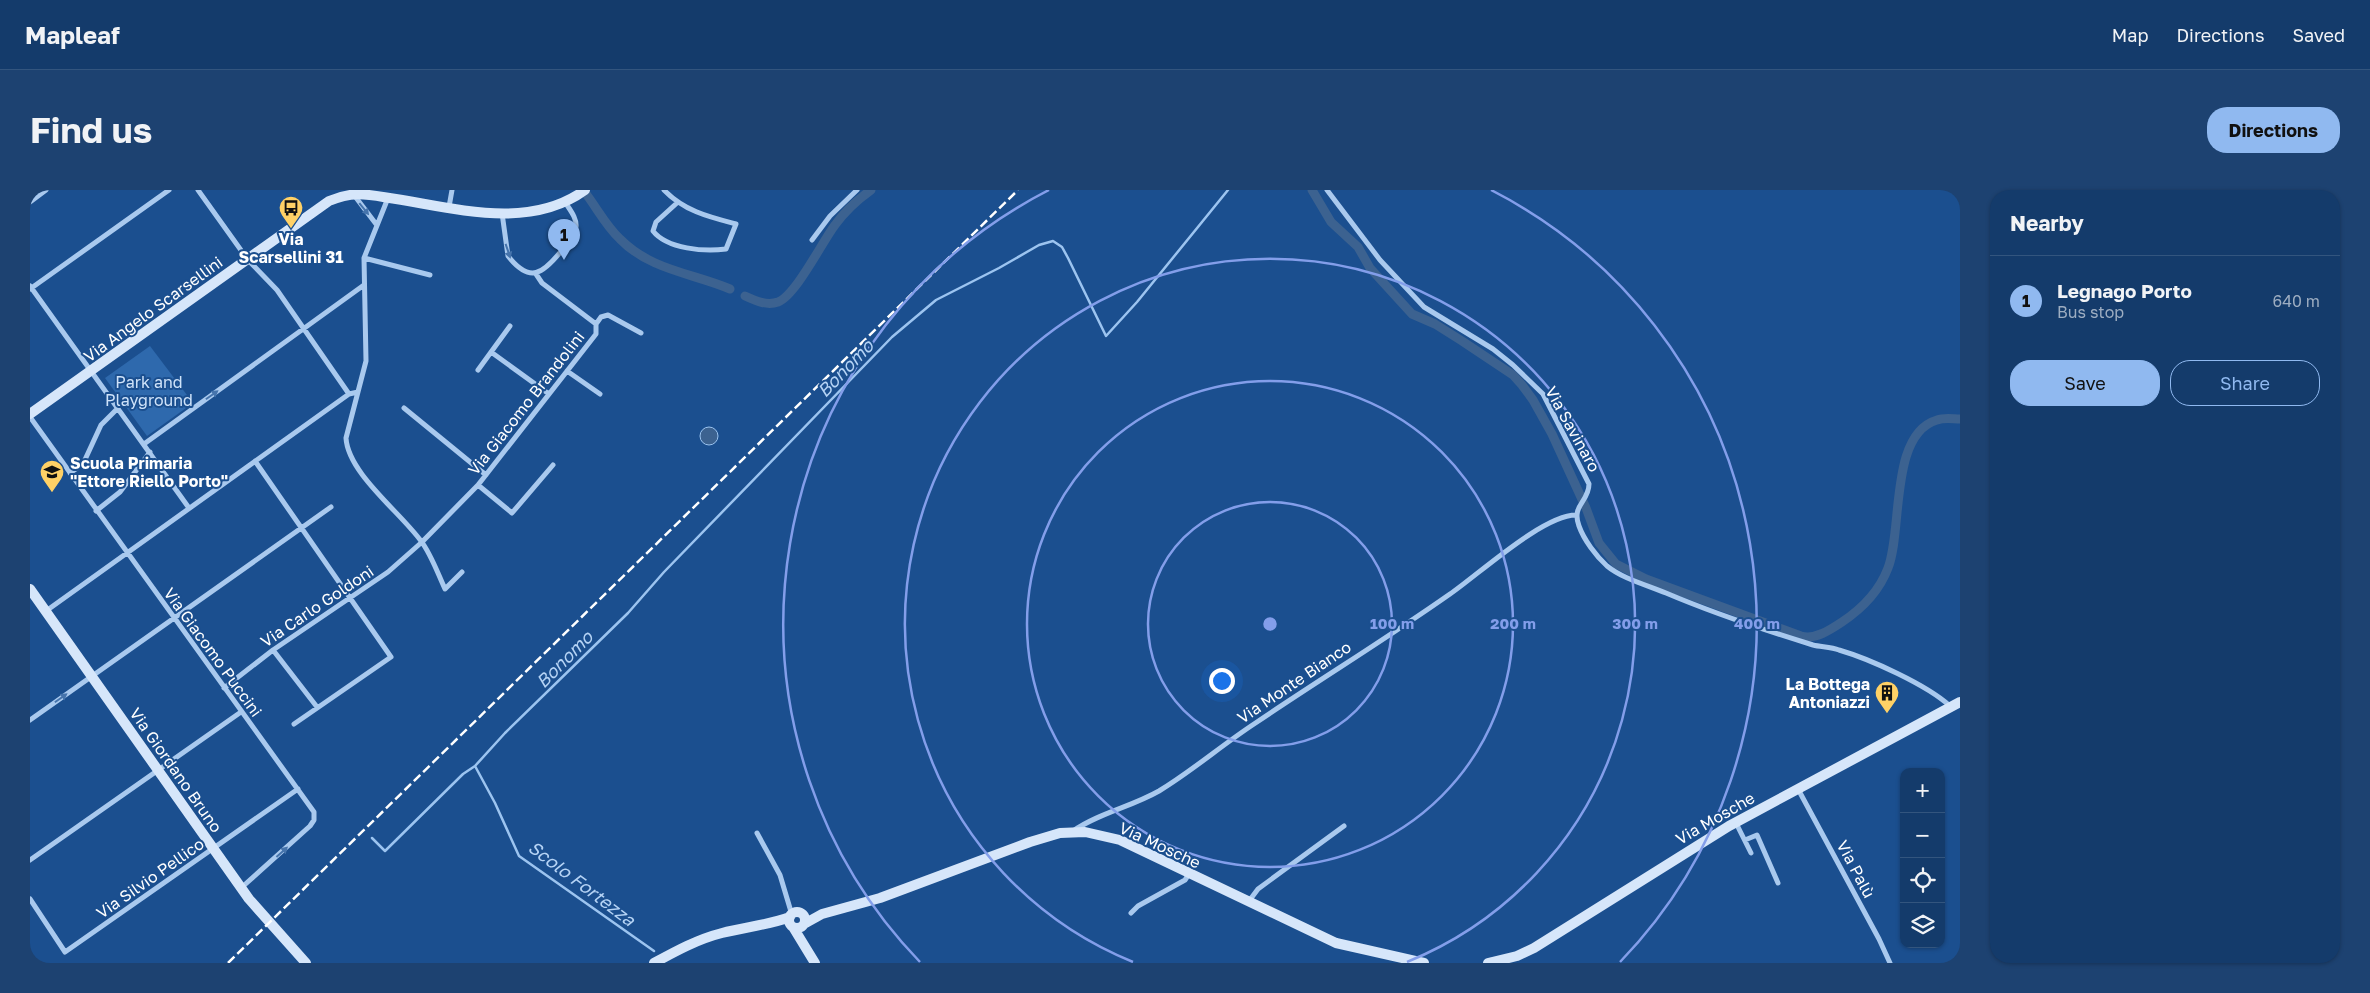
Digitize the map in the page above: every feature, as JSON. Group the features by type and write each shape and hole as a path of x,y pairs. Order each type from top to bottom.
{"main road":[{"name":"Via Angelo Scarsellini","path":"30,416 344,192"},
{"path":"344,192 502,213 537,212 565,202 581,193"},
{"name":"Via Giordano Bruno","path":"30,589 241,888 269,923 306,963"},
{"name":"Via Mosche","path":"1488,963 1516,956 1534,948 1736,822 1955,705"},
{"name":"Via Mosche","path":"796,918 822,914 880,898 1030,842 1060,833 1100,834 1120,840 1336,943 1424,963"},
{"path":"654,963 691,943 720,933 796,918 801,940 815,963"}],"street":[{"path":"30,202 46,190"},
{"path":"169,190 30,288 189,508"},
{"path":"198,190 248,260 277,290 350,394"},
{"path":"449,207 452,190"},
{"path":"664,190 678,202 696,213 736,224 726,249 690,247 658,238 653,231 656,222 678,202"},
{"path":"812,240 830,216 857,190"},
{"name":"Via Savinaro","path":"1327,190 1380,260 1424,307 1492,349 1514,365 1543,394 1587,478 1589,489 1576,515"},
{"path":"344,192 360,205 376,224"},
{"path":"388,198 364,258 366,361 346,438 350,457 422,542 445,589 462,572"},
{"path":"536,274 549,266 574,233 576,221 565,202"},
{"name":"Via Giacomo Brandolini","path":"422,542 478,486 596,334 596,324 542,283 536,274 527,273 508,256 502,213"},
{"path":"364,258 430,275"},
{"path":"144,444 364,285"},
{"path":"596,324 601,317 608,315 641,333"},
{"path":"478,370 510,326"},
{"path":"491,352 549,394"},
{"path":"567,371 600,394"},
{"path":"46,611 350,394 358,392"},
{"path":"70,473 83,464 101,425 118,408"},
{"path":"404,408 486,475"},
{"name":"Via Giacomo Puccini","path":"30,416 172,618 314,812 313,823 241,888"},
{"path":"96,511 120,492 150,452"},
{"path":"255,461 391,657 294,724"},
{"path":"478,486 512,513 552,465"},
{"path":"30,720 331,507"},
{"name":"Via Monte Bianco","path":"1071,832 1086,822 1159,791 1244,730 1450,594 1531,534 1556,520 1568,515 1576,515"},
{"path":"1576,515 1579,526 1597,556 1622,575 1684,601 1814,645 1855,656 1924,688 1955,705"},
{"name":"Via Carlo Goldoni","path":"224,688 273,650 388,572 422,542"},
{"path":"273,650 316,707"},
{"path":"30,860 157,769 241,712"},
{"name":"Via Silvio Pellico","path":"30,898 65,952 298,789"},
{"name":"Via Palù","path":"1798,789 1890,963"},
{"path":"1736,822 1751,853"},
{"path":"1248,902 1258,889 1344,826"},
{"path":"757,833 780,875 796,918"},
{"path":"1745,840 1757,834 1778,883"},
{"path":"1131,914 1138,906 1185,880 1189,874"}],"green space":[{"name":"Park and Playground","path":"150,346 193,403 147,436 105,378"}],"shaded area":[{"path":"709,427 715,430 718,436 715,442 709,445 703,442 700,436 703,430"}],"waterway":[{"path":"583,190 610,228 620,239 644,258 672,270 730,289"},
{"path":"745,296 766,303 778,302 785,297 801,279 839,220 871,190"},
{"name":"Bonomo","path":"475,766 505,733 628,613 664,572 892,337 936,300 1039,245 1053,241 1062,247 1106,336 1137,302 1228,190"},
{"path":"1312,190 1331,222 1358,247 1370,268 1412,314 1435,324 1462,341 1513,375 1522,385 1533,400 1552,434 1586,508 1599,543 1616,564 1646,579 1801,636 1812,637 1822,634 1850,617 1870,599 1880,585 1888,568 1904,463 1911,444 1922,429 1937,420 1946,418 1960,419"},
{"name":"Scolo Fortezza","path":"372,838 385,851 463,774 475,766 495,803 519,856 654,951"}],"railway":[{"path":"228,963 1018,190"}],"place":[{"name":"Via Scarsellini 31","path":"291,229"},
{"name":"Legnago Porto","path":"564,260"},
{"name":"Scuola Primaria \"Ettore Riello Porto\"","path":"52,493"},
{"name":"La Bottega Antoniazzi","path":"1887,714"}]}
